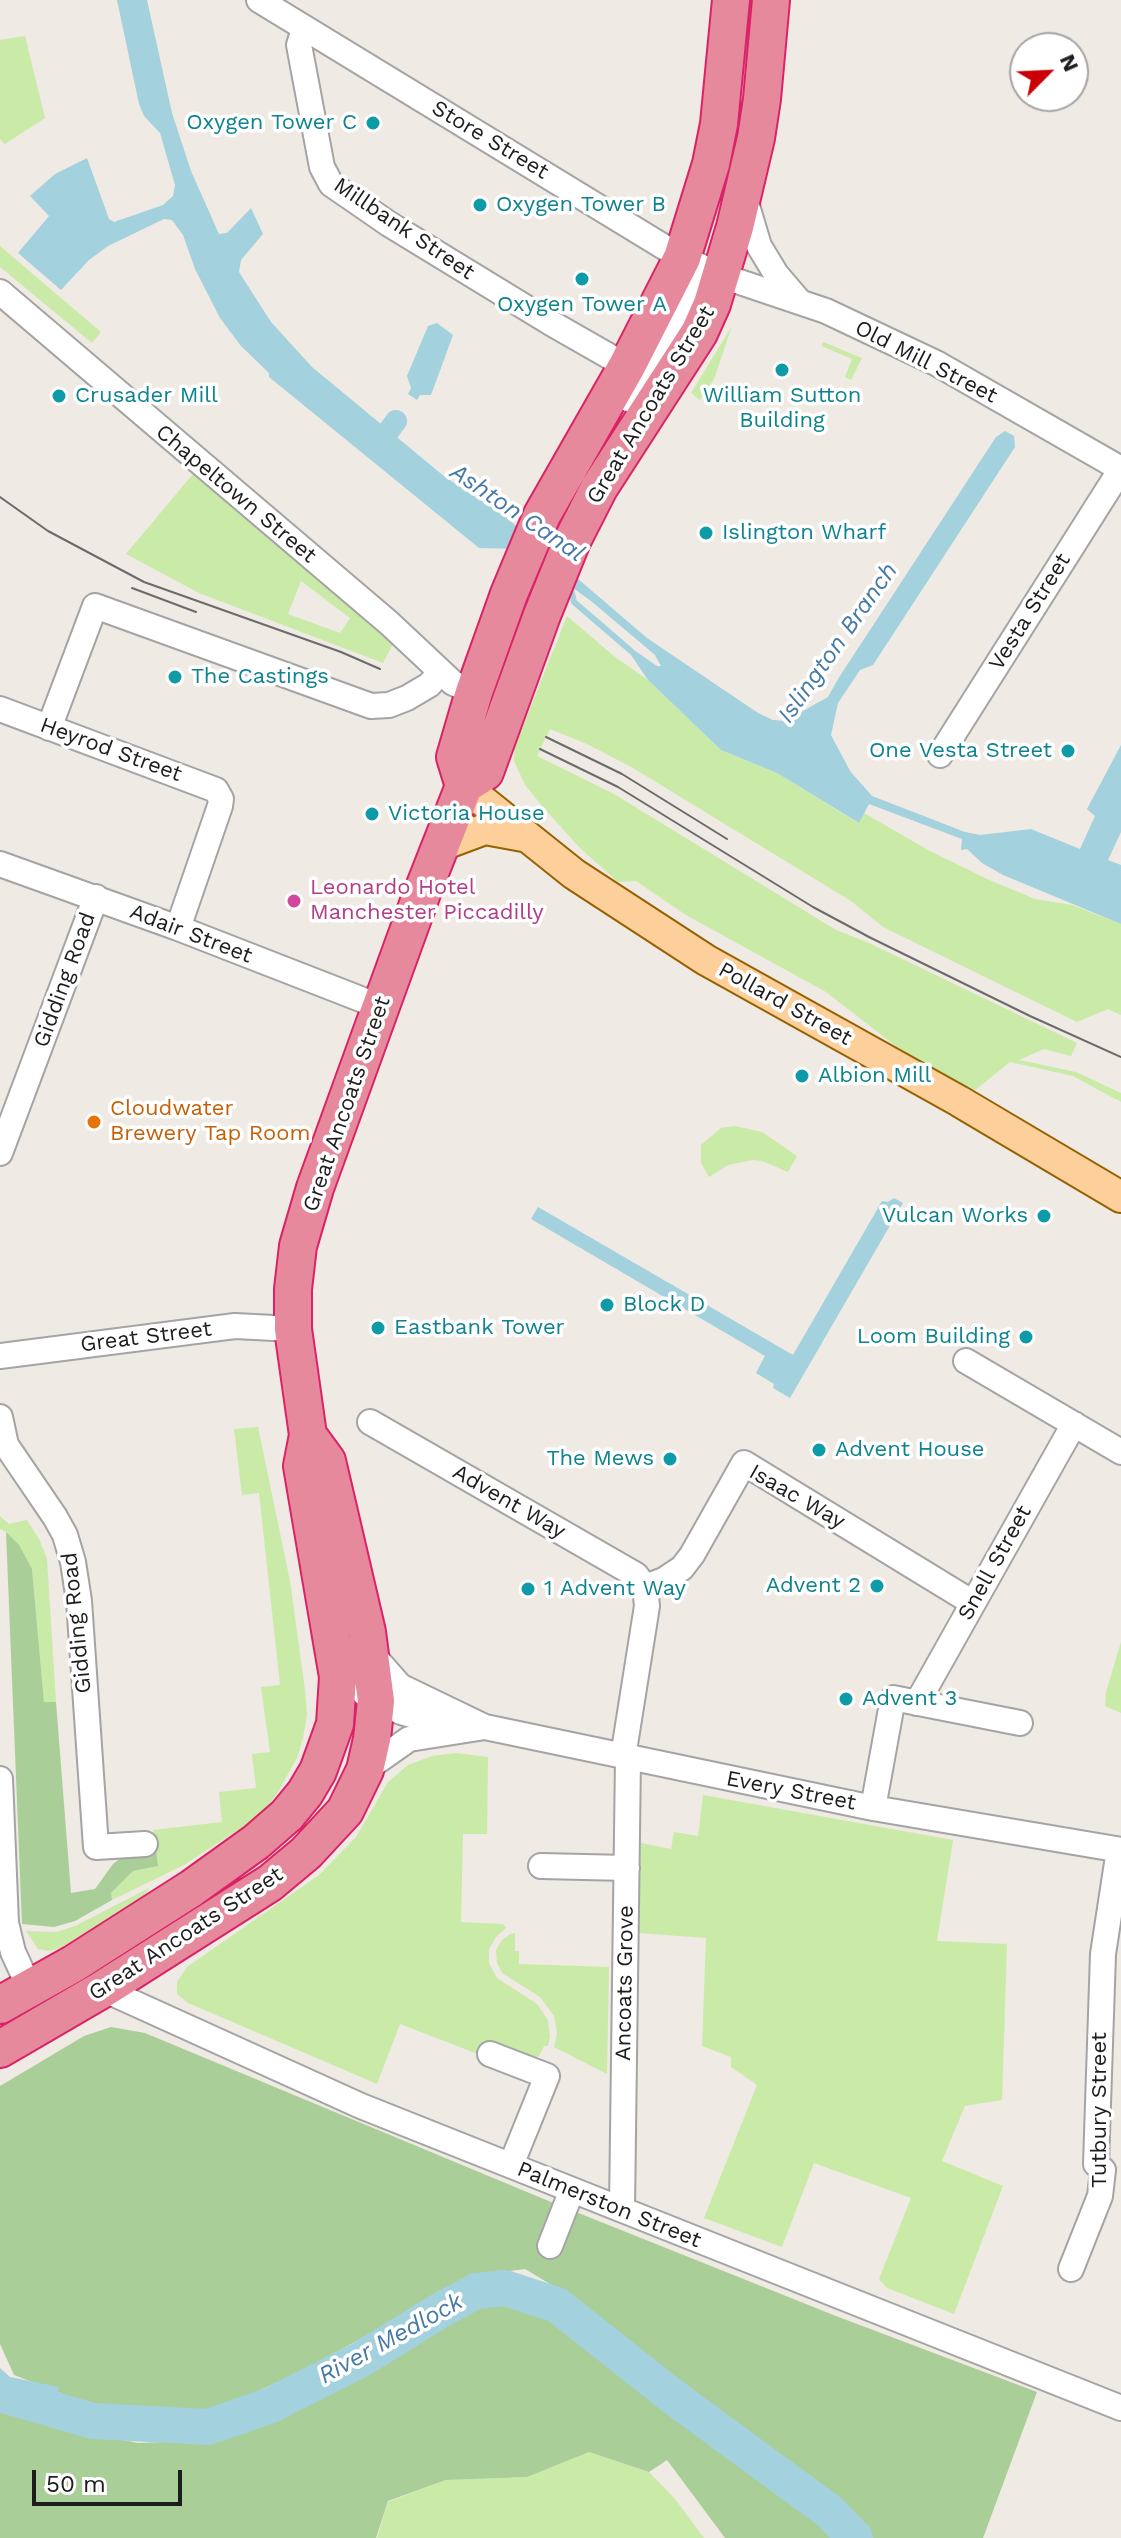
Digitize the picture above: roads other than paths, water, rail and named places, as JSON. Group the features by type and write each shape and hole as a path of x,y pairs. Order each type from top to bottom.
{"highway":[{"name":"Great Ancoats Street","path":"464,786 454,758 509,594 554,492 627,366 682,258 711,164 719,124 731,0"},
{"name":"Great Ancoats Street","path":"15,1997 192,1888 256,1842 287,1815 318,1771 335,1724 338,1677 302,1466 308,1435 293,1329 293,1289 298,1246 315,1188 464,786 485,772 572,541 599,488 699,333 722,276 762,99 771,0"},
{"name":"Great Ancoats Street","path":"2,2051 270,1883 306,1853 345,1811 365,1770 388,1693 371,1653 327,1461 308,1435"},
{"path":"335,1724 388,1693"}],"main road":[{"name":"Pollard Street","path":"464,786 574,874 706,960 951,1096 1121,1197"},
{"path":"442,845 485,829 525,836"}],"street":[{"name":"Store Street","path":"259,0 682,258 722,276"},
{"name":"Millbank Street","path":"304,29 299,45 322,167 331,184 389,224 614,359"},
{"path":"743,193 759,246 776,274 801,303"},
{"path":"585,437 621,411 691,290 703,280 722,276"},
{"name":"Old Mill Street","path":"722,276 826,311 936,363 1121,469"},
{"name":"Chapeltown Street","path":"0,292 149,406 455,685 474,692"},
{"name":"Vesta Street","path":"940,755 1121,469"},
{"path":"49,728 95,606 371,706 389,705 407,698 429,685 441,672"},
{"name":"Heyrod Street","path":"0,709 211,786 220,794 220,806 178,928"},
{"name":"Adair Street","path":"0,864 96,897 381,1007"},
{"name":"Gidding Road","path":"0,1153 96,897"},
{"name":"Great Street","path":"0,1356 235,1326 293,1329"},
{"path":"966,1361 1120,1449"},
{"name":"Gidding Road","path":"0,1417 6,1445 55,1517 65,1535 73,1562 79,1601 96,1857 145,1844"},
{"name":"Advent Way","path":"370,1422 636,1575 645,1587"},
{"name":"Snell Street","path":"917,1703 1074,1424"},
{"name":"Isaac Way","path":"645,1587 664,1580 682,1568 744,1463 973,1603"},
{"path":"626,1758 647,1606 645,1587"},
{"name":"Every Street","path":"338,1677 388,1693 412,1716 873,1808 1120,1850"},
{"path":"873,1808 893,1698 1020,1723"},
{"path":"365,1770 409,1739 474,1728"},
{"name":"Ancoats Grove","path":"622,2208 626,1758"},
{"path":"0,1779 6,1923 13,1952 15,1997"},
{"name":"Tutbury Street","path":"1071,2269 1112,2170 1096,2164 1120,1850"},
{"path":"541,1866 627,1868"},
{"name":"Palmerston Street","path":"103,1989 361,2106 1121,2408"},
{"path":"490,2054 547,2076 511,2165"},
{"path":"550,2246 572,2190"}],"water":[{"path":"117,0 147,0 172,113 191,171 219,234 227,233 251,208 263,234 241,260 239,272 271,322 312,367 445,477 501,513 647,638 758,713 773,720 785,721 828,697 996,437 1005,431 1014,436 1015,447 873,665 860,670 838,703 831,735 850,771 872,796 965,832 980,835 1031,829 1080,849 1095,816 1087,809 1121,745 1121,832 1108,860 1121,865 1121,924 1003,875 982,863 967,849 961,850 962,839 869,804 859,823 777,773 721,750 648,680 629,652 634,650 661,666 655,655 591,601 519,549 479,548 269,377 269,373 241,346 220,318 195,269 183,235 172,220 164,219 108,246 89,260 61,290 18,253 49,216 30,196 55,174 87,158 109,219 114,222 163,205 173,196 175,185 160,133 144,116 139,104"},
{"path":"437,323 453,335 431,395 420,395 417,400 408,394 411,388 407,376 428,326"},
{"path":"894,1198 903,1203 790,1398 756,1373 765,1356 531,1219 538,1207 793,1355 882,1201 888,1202"},
{"path":"0,2368 10,2377 59,2387 51,2425 0,2407"}],"waterway":[{"path":"379,444 396,421"},
{"path":"570,585 574,602 631,651"},
{"name":"River Medlock","path":"0,2394 93,2421 208,2427 269,2406 360,2360 476,2291 505,2288 557,2305 672,2396 830,2512 855,2538"}],"tram line":[{"path":"0,497 48,531 144,582 341,652 380,669"},
{"path":"132,588 196,612"},
{"path":"546,737 622,774 727,839"},
{"path":"540,749 618,787 813,907 869,937 1121,1057"}],"place":[{"name":"Oxygen Tower C","path":"373,123"},
{"name":"Oxygen Tower B","path":"480,205"},
{"name":"Oxygen Tower A","path":"582,279"},
{"name":"William Sutton Building","path":"782,370"},
{"name":"Crusader Mill","path":"59,396"},
{"name":"Islington Wharf","path":"706,533"},
{"name":"The Castings","path":"175,677"},
{"name":"One Vesta Street","path":"1068,751"},
{"name":"Victoria House","path":"372,814"},
{"name":"Leonardo Hotel Manchester Piccadilly","path":"294,901"},
{"name":"Albion Mill","path":"802,1076"},
{"name":"Cloudwater Brewery Tap Room","path":"94,1122"},
{"name":"Vulcan Works","path":"1044,1216"},
{"name":"Block D","path":"607,1305"},
{"name":"Eastbank Tower","path":"378,1328"},
{"name":"Loom Building","path":"1026,1337"},
{"name":"Advent House","path":"819,1450"},
{"name":"The Mews","path":"670,1459"},
{"name":"Advent 2","path":"877,1586"},
{"name":"1 Advent Way","path":"528,1589"},
{"name":"Advent 3","path":"846,1699"}],"water label":[{"name":"Ashton Canal","path":"517,513"},
{"name":"Islington Branch","path":"838,643"}]}
